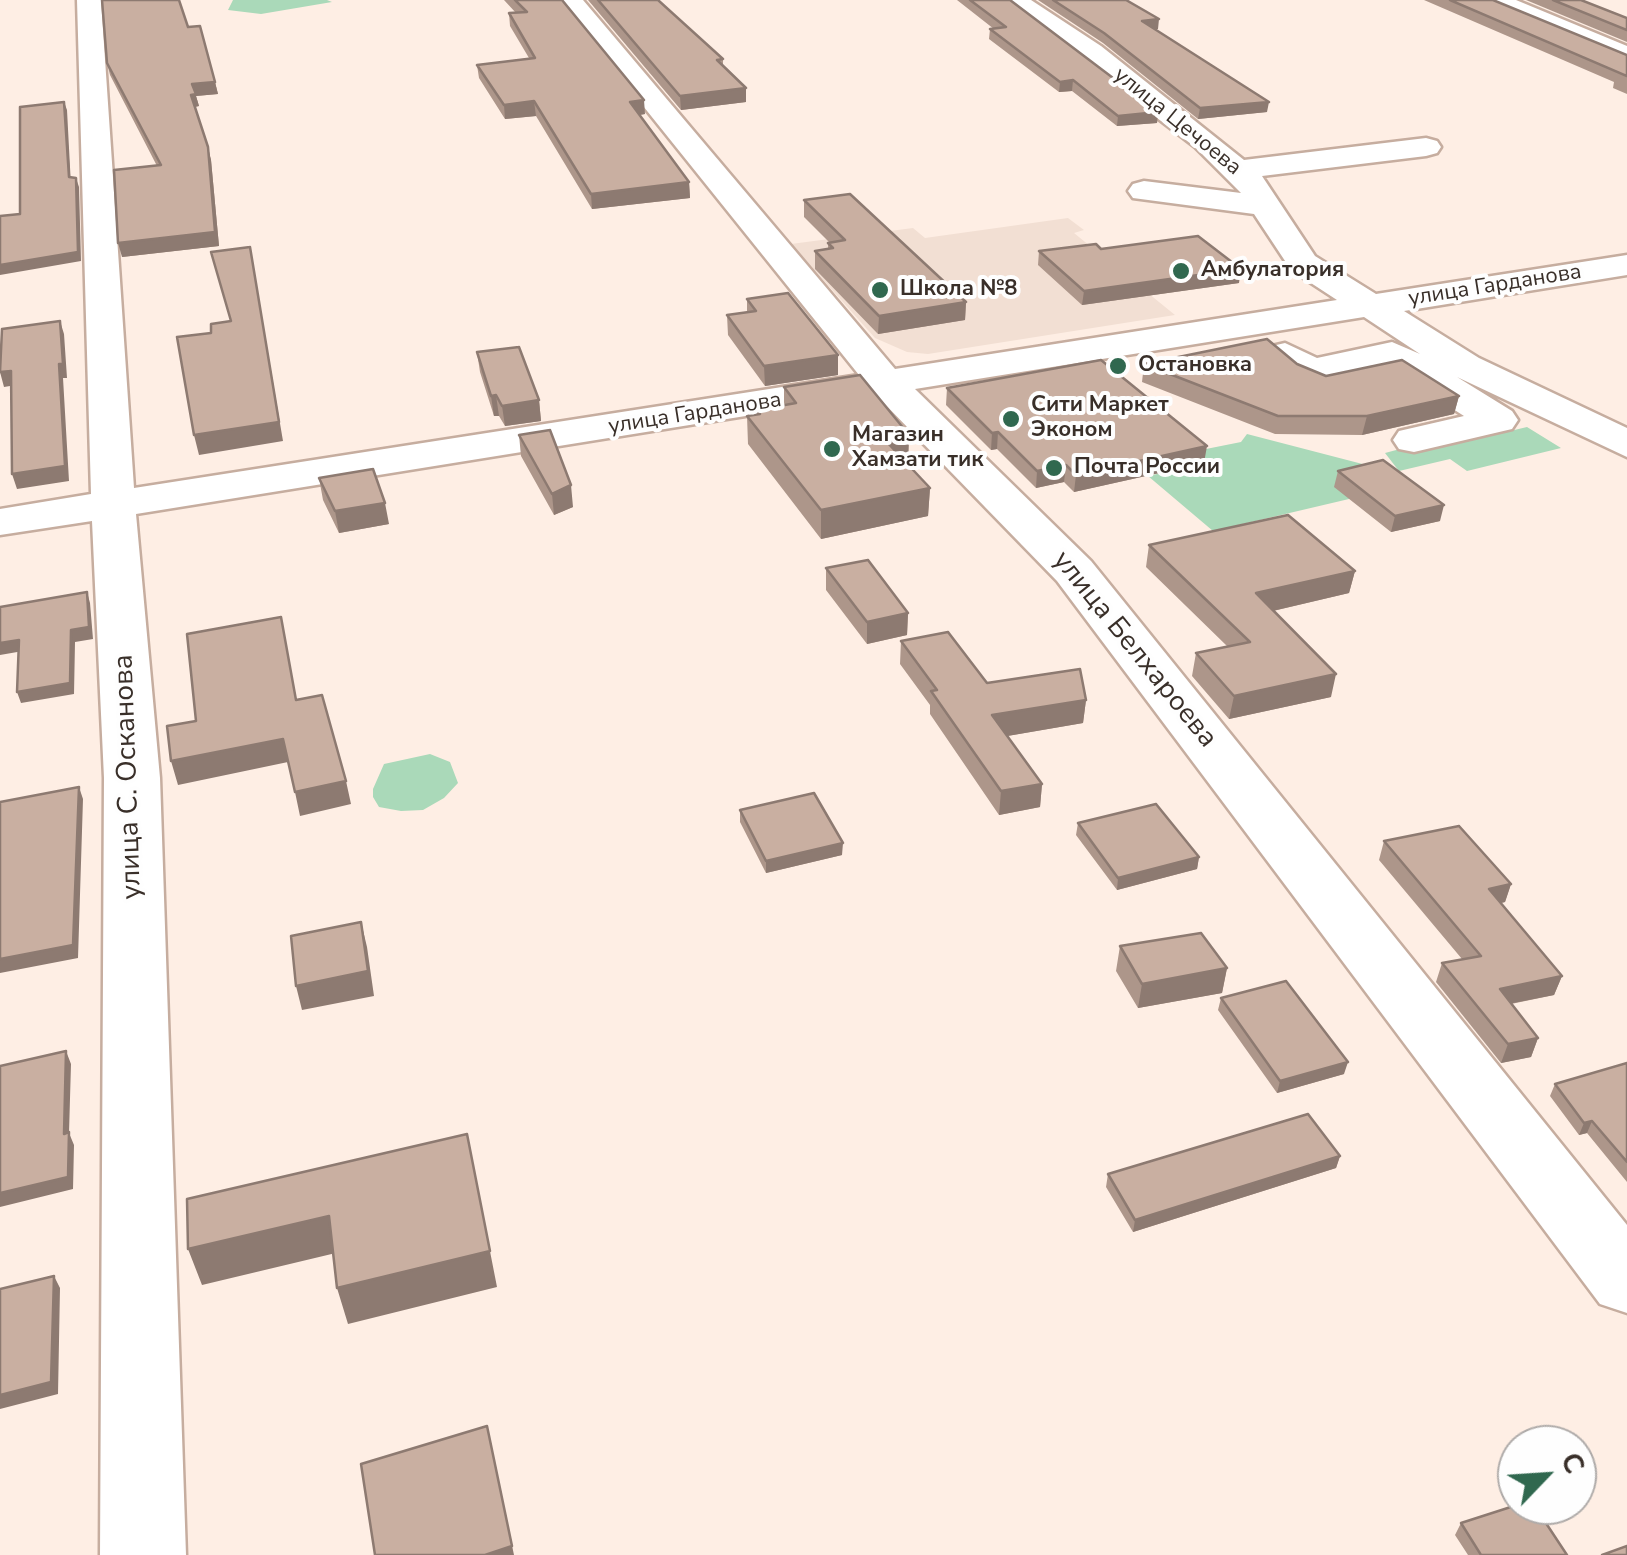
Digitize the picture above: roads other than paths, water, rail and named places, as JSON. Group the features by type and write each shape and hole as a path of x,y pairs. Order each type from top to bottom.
{"street":[{"name":"улица С. Осканова","path":"89,0 113,505 132,778 144,1555"},
{"name":"улица Белхароева","path":"570,0 887,384 1074,571 1627,1281"},
{"name":"улица Цечоева","path":"1014,0 1092,52 1237,170 1303,262 1465,366 1627,444"},
{"path":"1494,0 1627,56"},
{"path":"1237,170 1426,147"},
{"path":"1144,191 1264,205"},
{"name":"улица Гарданова","path":"0,522 1627,264"},
{"path":"1286,354 1310,371 1392,353 1505,418 1414,440"}],"place":[{"name":"Амбулатория","path":"1181,271"},
{"name":"Школа №8","path":"880,290"},
{"name":"Остановка","path":"1118,366"},
{"name":"Сити Маркет Эконом","path":"1011,419"},
{"name":"Магазин Хамзати тик","path":"832,449"},
{"name":"Почта России","path":"1054,468"}]}
